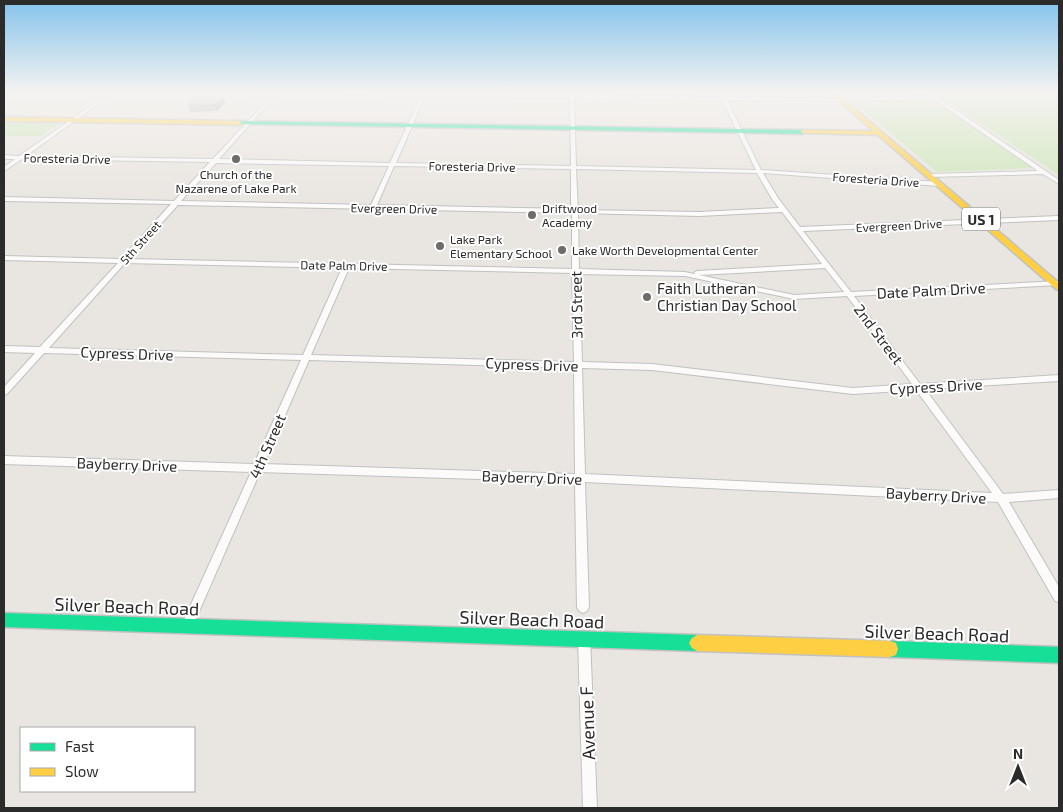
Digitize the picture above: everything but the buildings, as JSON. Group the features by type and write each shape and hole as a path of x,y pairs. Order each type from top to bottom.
{"street":[{"path":"4,169 58,131"},
{"name":"5th Street","path":"4,392 241,131"},
{"path":"373,207 407,131"},
{"name":"3rd Street","path":"573,131 584,607"},
{"path":"733,131 881,134"},
{"name":"2nd Street","path":"739,131 759,171 784,210 1001,498 1059,596"},
{"name":"US 1","path":"877,131 1058,284"},
{"path":"983,131 1059,182"},
{"name":"Foresteria Drive","path":"4,157 759,171 939,184"},
{"name":"Foresteria Drive","path":"930,176 1044,172"},
{"name":"Evergreen Drive","path":"4,199 699,214 784,210"},
{"name":"Evergreen Drive","path":"798,229 1059,218"},
{"name":"Date Palm Drive","path":"4,258 685,274 827,266"},
{"name":"4th Street","path":"187,626 347,265"},
{"name":"Date Palm Drive","path":"685,274 794,297 1058,284"},
{"name":"Cypress Drive","path":"4,349 652,367 853,390 1059,378"},
{"name":"Bayberry Drive","path":"4,460 580,478 1001,498 1059,494"},
{"name":"Silver Beach Road","path":"4,620 1059,655"},
{"name":"Avenue F","path":"584,638 590,808"}],"green space":[{"path":"4,131 48,131 41,136 4,136"},
{"path":"888,131 980,131 1033,166 1033,168 937,172"},
{"path":"992,131 1059,131 1059,175"}],"traffic: fast":[{"path":"734,131 803,132"},
{"path":"4,620 697,643"},
{"path":"890,649 1059,655"}],"traffic: slow":[{"path":"877,131 1059,287"},
{"path":"803,132 881,133"},
{"path":"697,643 890,649"}],"place":[{"name":"Church of the Nazarene of Lake Park","path":"236,159"},
{"name":"Driftwood Academy","path":"532,215"},
{"name":"Lake Park Elementary School","path":"440,246"},
{"name":"Lake Worth Developmental Center","path":"562,250"},
{"name":"Faith Lutheran Christian Day School","path":"647,297"}]}
